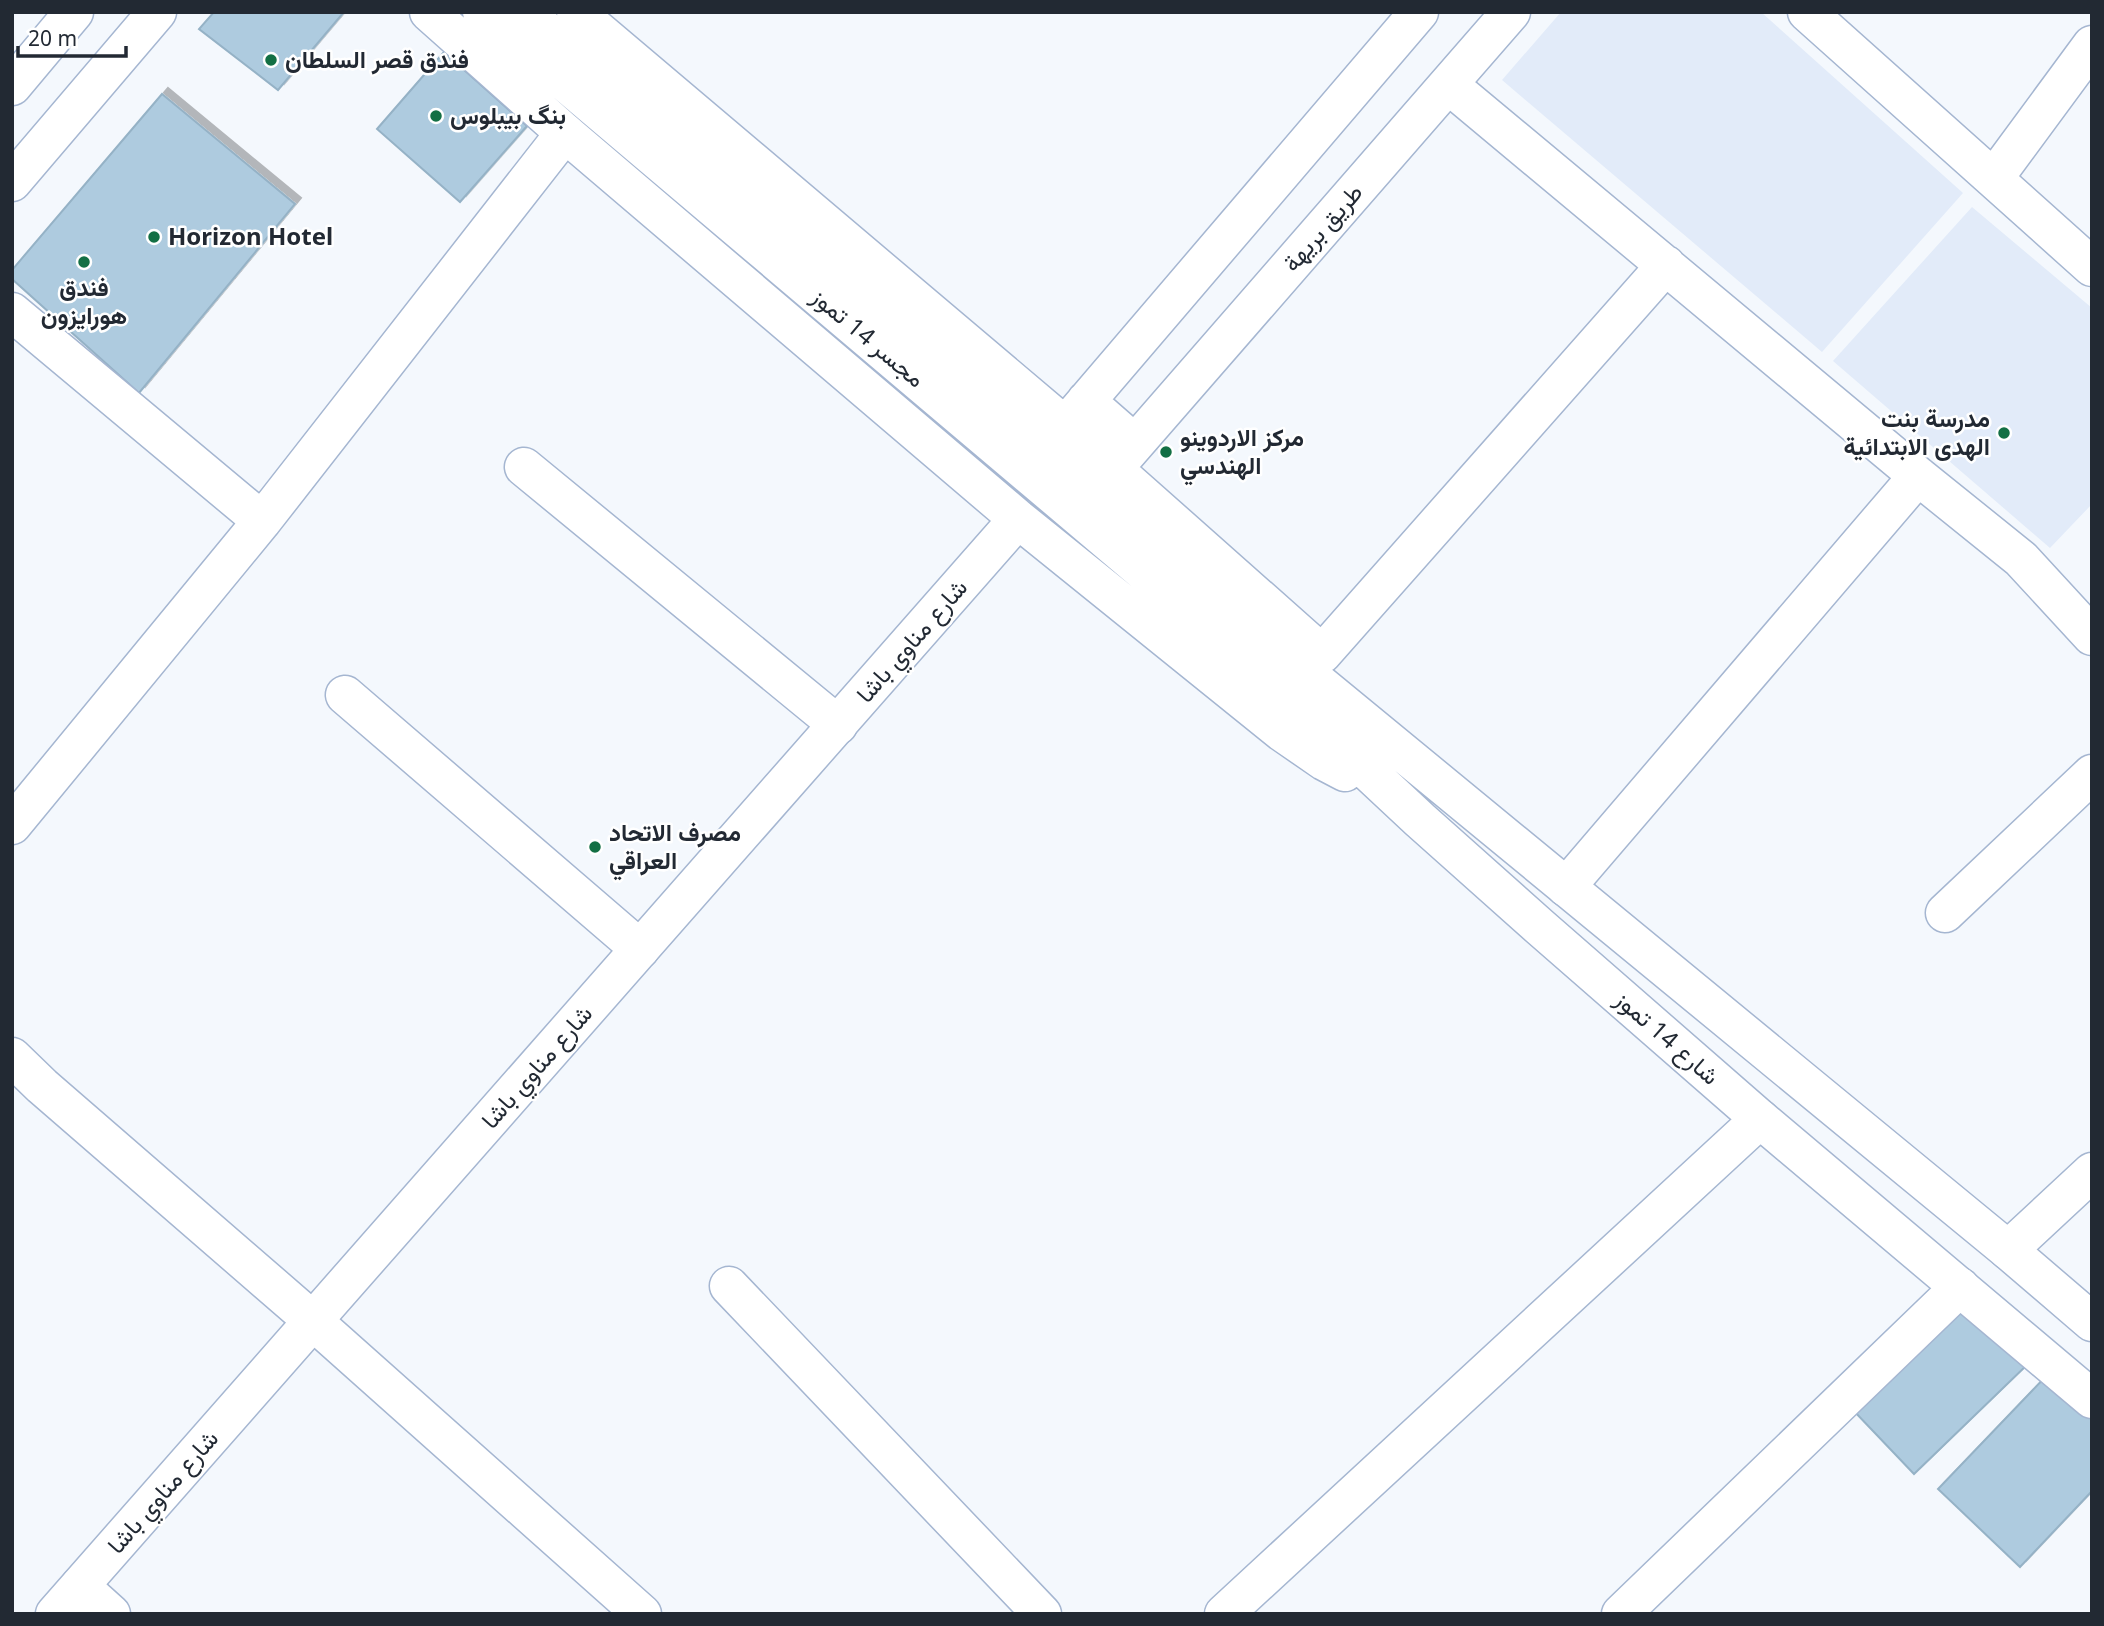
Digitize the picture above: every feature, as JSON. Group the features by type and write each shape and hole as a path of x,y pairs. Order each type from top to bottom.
{"street":[{"path":"12,86 74,12"},
{"path":"12,182 157,12"},
{"path":"429,12 565,133 1018,519 1282,732 1324,761 1376,789 1420,820"},
{"name":"مجسر 14 تموز","path":"482,12 1260,652"},
{"name":"مجسر 14 تموز","path":"524,12 1260,652"},
{"path":"576,12 1076,413 1123,456 1322,654 1431,776"},
{"path":"1076,413 1419,12"},
{"name":"طريق بريهة","path":"1123,456 1511,12"},
{"path":"1807,12 2092,267"},
{"path":"1994,178 2092,45"},
{"path":"1449,85 2021,559 2092,636"},
{"path":"12,825 262,521 565,133"},
{"path":"1322,654 1666,265"},
{"path":"12,312 262,521"},
{"path":"524,467 838,725"},
{"path":"1566,887 1918,476"},
{"name":"شارع مناوي باشا","path":"68,1600 1018,519"},
{"name":"شارع 14 تموز","path":"1260,652 1431,776 2092,1322"},
{"name":"شارع 14 تموز","path":"1260,652 1420,820 1760,1119 2092,1399"},
{"path":"345,695 640,949"},
{"path":"1945,913 2092,774"},
{"path":"14,1062 313,1321 642,1614"},
{"path":"1224,1614 1760,1119"},
{"path":"2008,1250 2092,1172"},
{"path":"729,1286 1042,1614"},
{"path":"1621,1614 1960,1287"},
{"path":"68,1600 111,1614"}],"shaded area":[{"path":"1561,12 1761,12 1963,193 1822,352 1502,80"},
{"name":"مدرسة بنت الهدى اﻻبتدائية","path":"1972,207 2092,308 2092,504 2050,548 1833,361"}],"building":[{"name":"فندق قصر السلطان","path":"214,12 344,12 278,90 199,29"},
{"path":"444,52 527,126 460,202 377,129"},
{"name":"Horizon Hotel","path":"162,94 295,204 139,393 12,279 12,270"},
{"path":"1967,1297 2030,1362 1914,1474 1852,1409"},
{"path":"2051,1371 2092,1410 2092,1491 2020,1567 1938,1489"}],"place":[{"name":"فندق قصر السلطان","path":"271,60"},
{"name":"بنگ بيبلوس","path":"436,116"},
{"name":"Horizon Hotel","path":"154,237"},
{"name":"فندق هورايزون","path":"84,262"},
{"name":"مدرسة بنت الهدى اﻻبتدائية","path":"2004,433"},
{"name":"مركز الاردوينو الهندسي","path":"1166,452"},
{"name":"مصرف الاتحاد العراقي","path":"595,847"}]}
